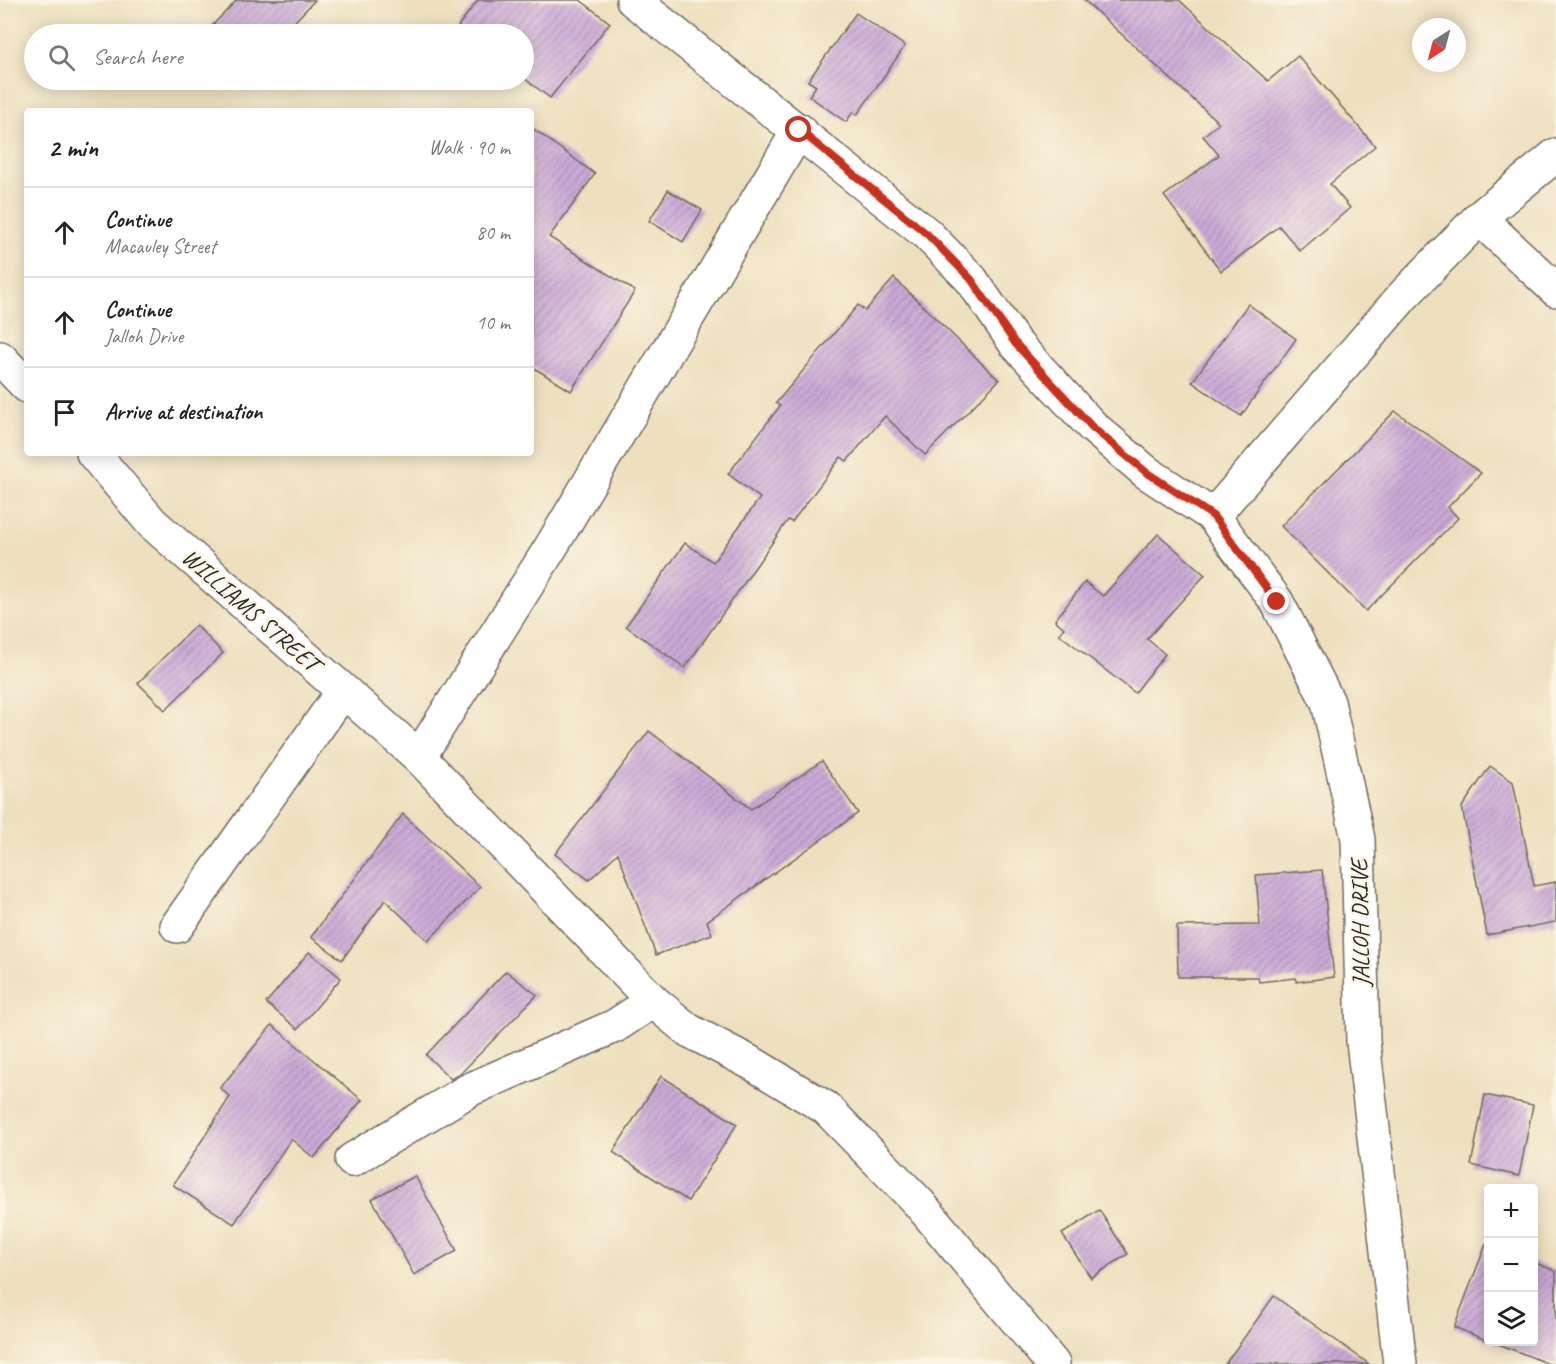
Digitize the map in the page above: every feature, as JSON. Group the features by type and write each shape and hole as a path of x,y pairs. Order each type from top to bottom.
{"street":[{"path":"633,0 927,234 971,279 1015,343 1093,428 1146,472 1213,516 1403,296 1479,219 1556,155"},
{"path":"418,757 551,547 799,130"},
{"path":"1479,219 1556,290"},
{"path":"0,358 24,383"},
{"name":"WILLIAMS STREET","path":"96,456 152,523 418,757 653,1001 688,1030 755,1065 826,1108 919,1203 1053,1364"},
{"name":"JALLOH DRIVE","path":"1213,516 1277,602 1328,702 1358,839 1363,1041 1400,1364"},
{"path":"177,927 343,691"},
{"path":"352,1160 470,1090 615,1026 653,1001"}],"building":[{"path":"237,0 315,0 292,24 214,24"},
{"path":"478,0 580,0 610,23 550,98 534,86 534,24 460,24"},
{"path":"1084,0 1179,0 1268,81 1298,56 1375,146 1330,184 1350,208 1300,251 1279,226 1221,271 1164,196 1219,155 1203,136 1219,123"},
{"path":"856,13 905,46 857,115 853,112 846,122 809,96 816,86 808,81"},
{"path":"534,129 595,174 549,237 635,291 571,391 534,368"},
{"path":"668,190 702,210 683,242 649,221"},
{"path":"894,278 999,380 925,455 885,416 847,461 841,457 792,522 788,520 685,668 626,626 685,543 713,562 760,498 728,474 780,406 776,403 858,305 865,311"},
{"path":"1248,304 1296,339 1241,416 1192,382"},
{"path":"1395,411 1481,473 1448,507 1458,518 1366,611 1281,526"},
{"path":"1158,534 1205,575 1147,639 1165,654 1135,693 1059,634 1064,628 1055,620 1085,582 1103,596"},
{"path":"196,625 223,653 165,710 138,683"},
{"path":"649,731 751,809 822,761 858,813 707,921 712,934 656,955 618,853 589,880 555,854"},
{"path":"1490,766 1513,782 1534,886 1556,882 1556,922 1487,935 1462,807"},
{"path":"403,814 480,887 428,941 385,900 342,960 311,937"},
{"path":"1322,870 1334,977 1296,982 1296,978 1259,982 1258,977 1178,977 1177,926 1260,925 1256,875"},
{"path":"309,952 341,978 298,1029 266,1003"},
{"path":"506,971 537,995 461,1073 451,1079 426,1055"},
{"path":"272,1025 362,1100 314,1158 291,1139 234,1224 173,1185 230,1097 220,1088"},
{"path":"661,1076 737,1124 688,1201 613,1152"},
{"path":"1485,1095 1533,1105 1519,1176 1471,1165"},
{"path":"415,1176 457,1251 414,1275 372,1199"},
{"path":"1099,1210 1128,1254 1091,1278 1062,1234"},
{"path":"1484,1249 1484,1339 1454,1327"},
{"path":"1538,1264 1556,1271 1556,1364 1549,1364 1504,1346 1538,1346"},
{"path":"1274,1296 1369,1364 1225,1364"}],"route":[{"path":"799,130 927,234 971,279 1015,343 1093,428 1146,472 1213,516 1277,602"}]}
